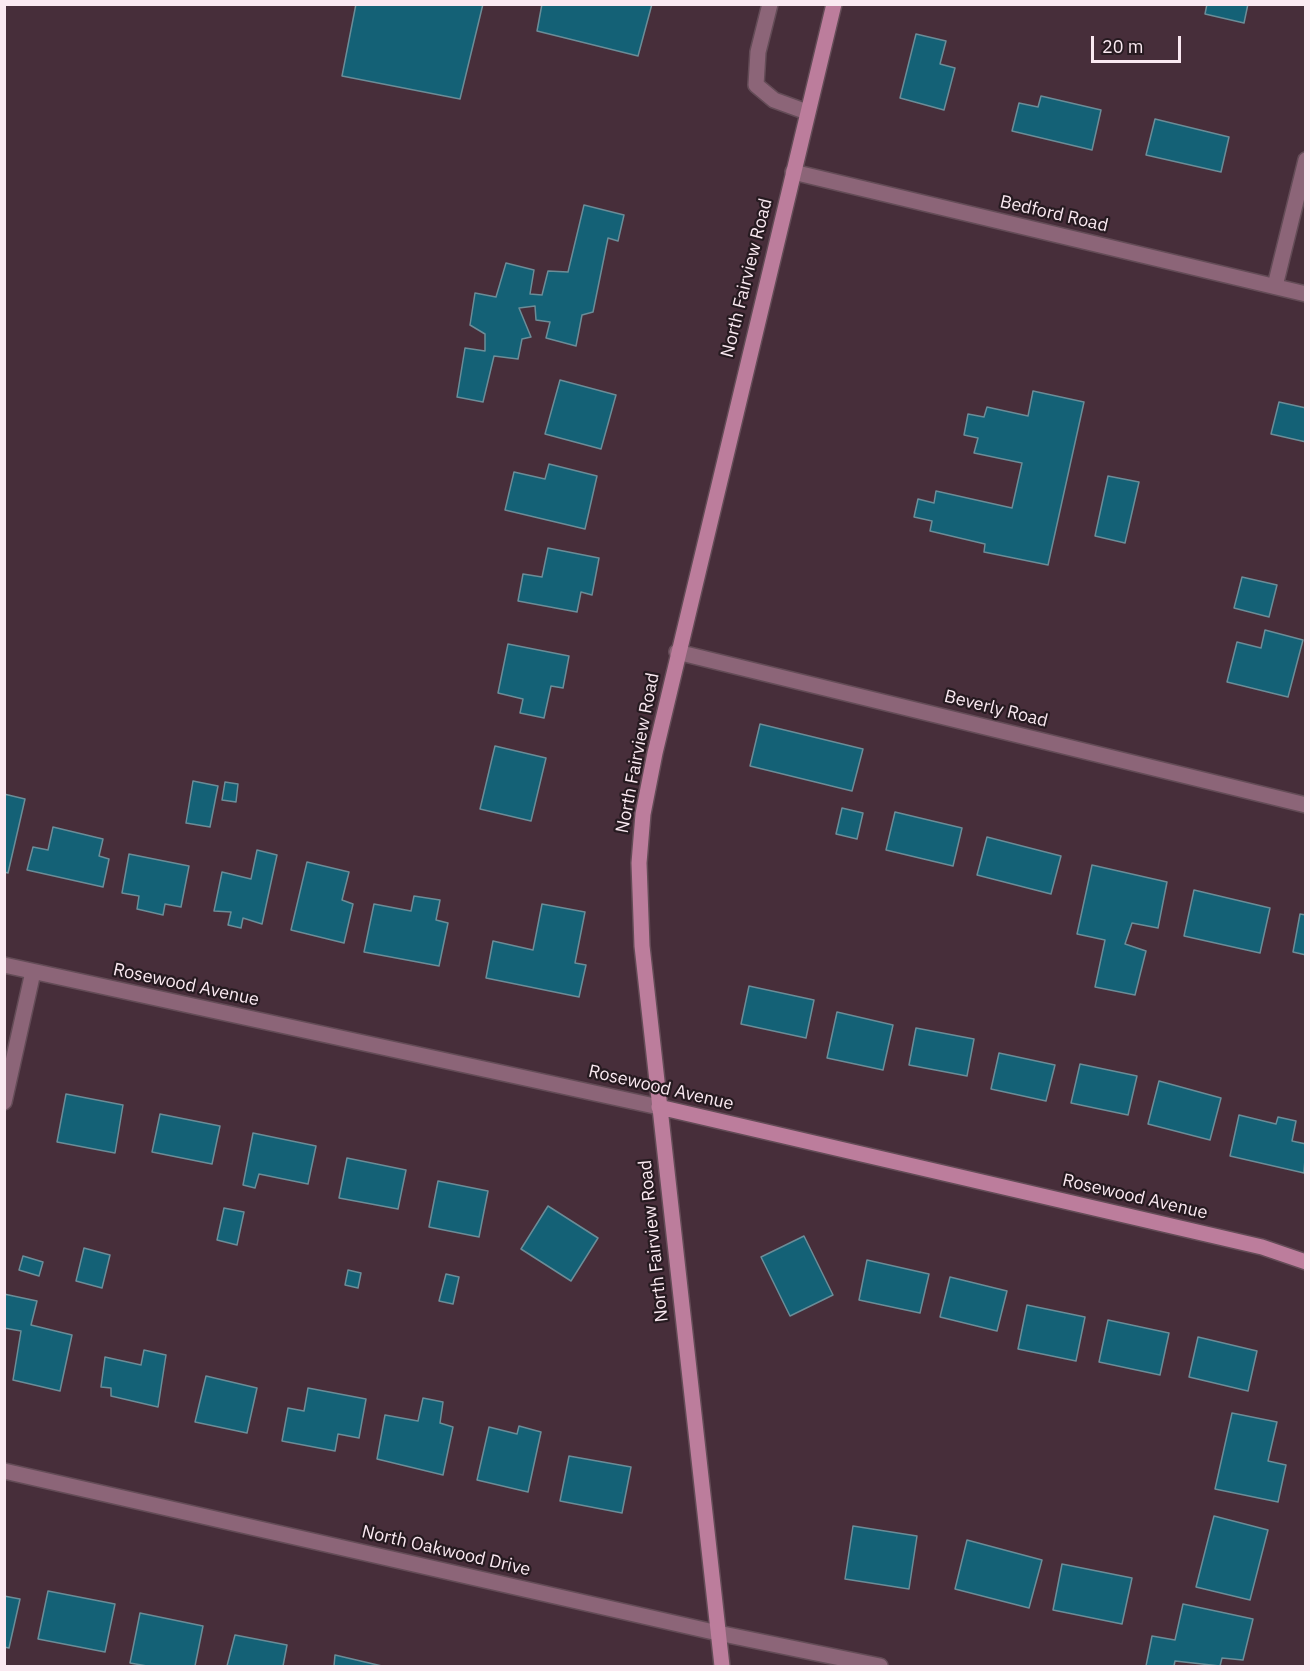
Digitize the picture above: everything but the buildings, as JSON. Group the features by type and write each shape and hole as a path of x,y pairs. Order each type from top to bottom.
{"main road":[{"name":"North Fairview Road","path":"722,1666 642,946 639,863 643,814 677,652 834,4"},
{"name":"Rosewood Avenue","path":"659,1107 1262,1247 1305,1262"}],"street":[{"path":"770,4 758,52 756,85 774,100 807,112"},
{"path":"1275,286 1305,160"},
{"name":"Bedford Road","path":"793,172 1305,294"},
{"name":"Beverly Road","path":"677,652 1305,805"},
{"name":"Rosewood Avenue","path":"4,965 659,1107"},
{"path":"4,1102 33,972"},
{"name":"North Oakwood Drive","path":"4,1472 718,1633 880,1666"}]}
